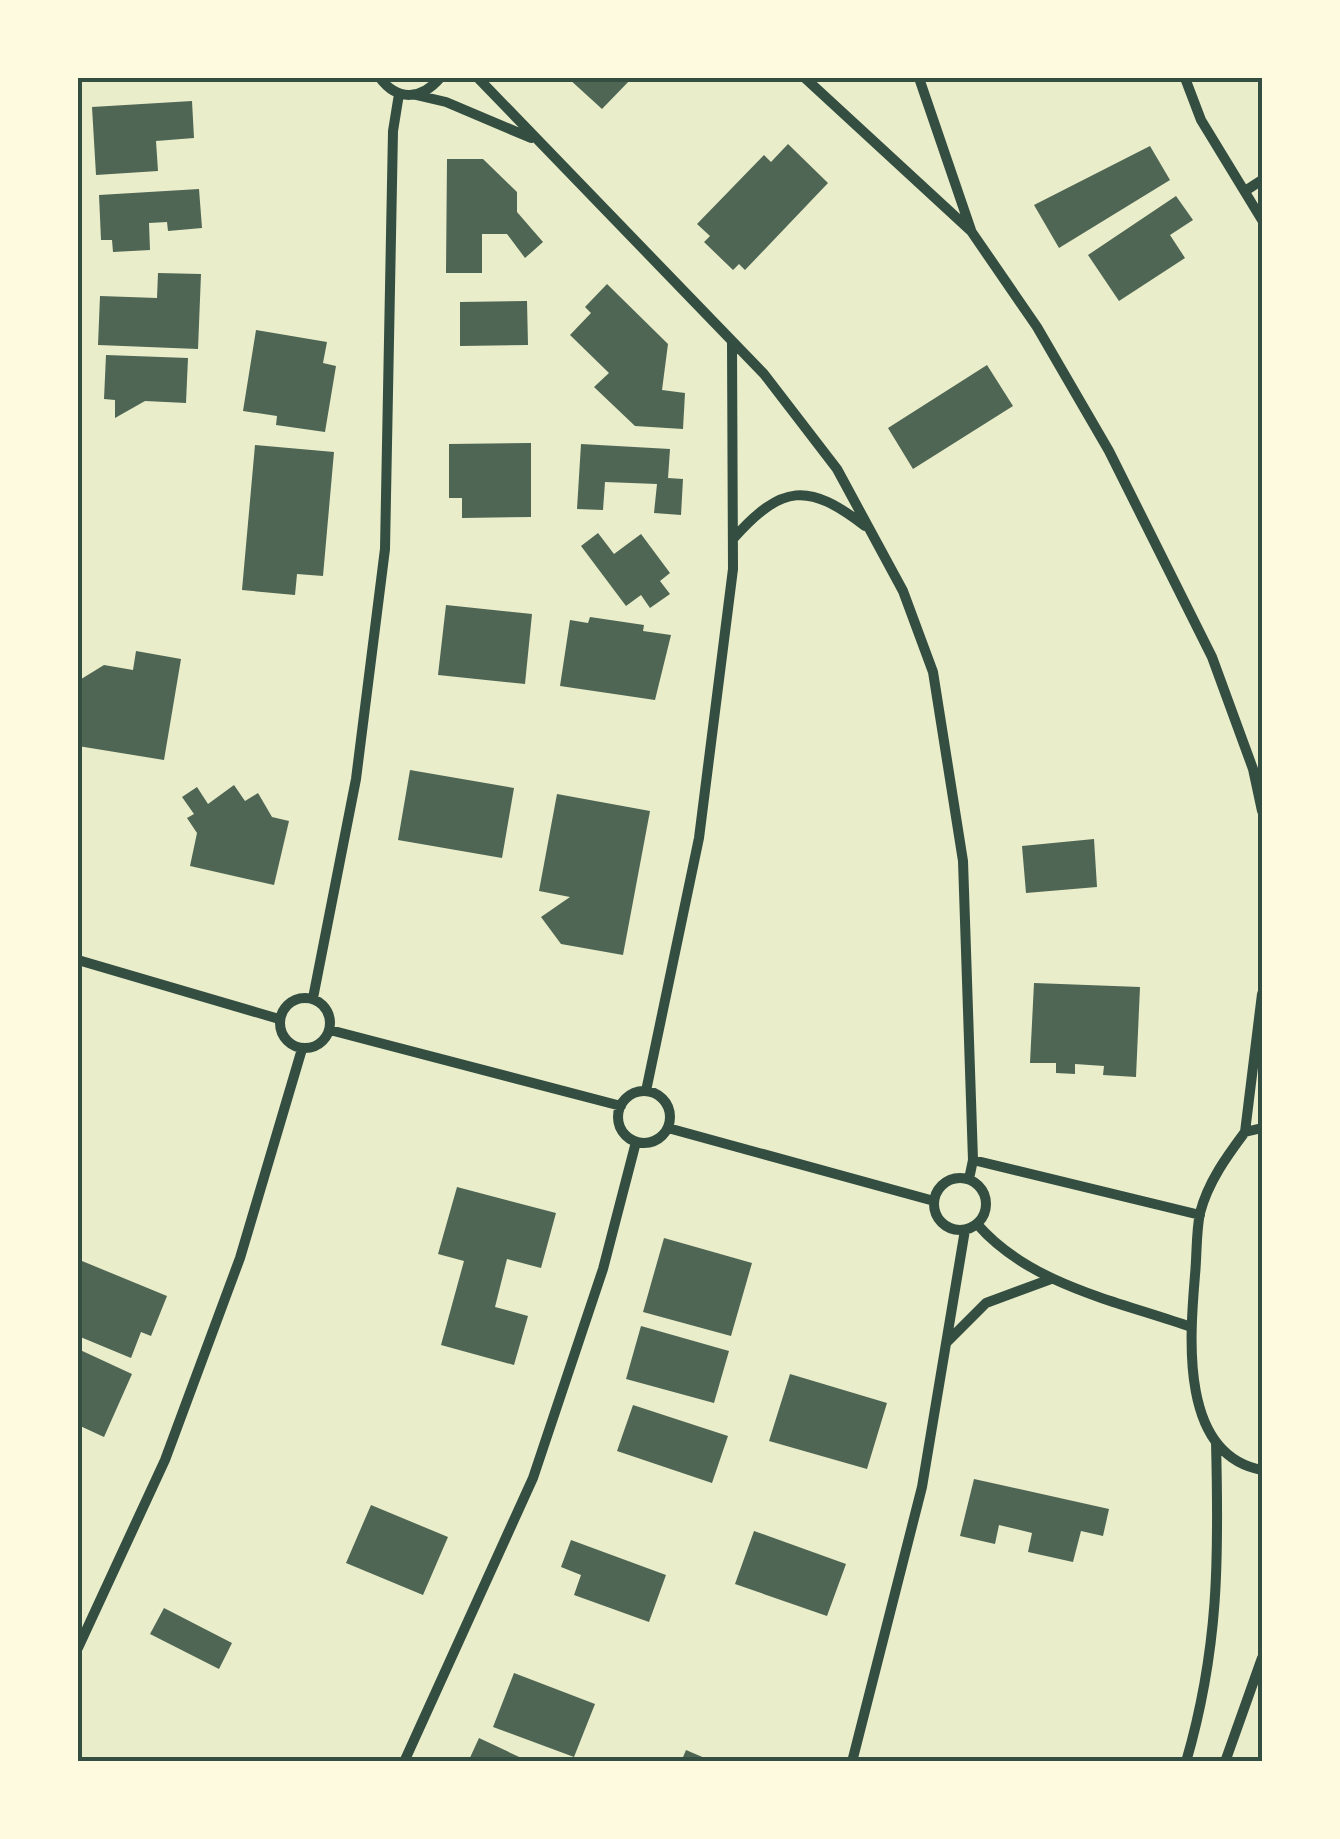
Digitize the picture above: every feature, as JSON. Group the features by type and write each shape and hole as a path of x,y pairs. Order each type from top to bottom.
{"street":[{"path":"380,78 398,94 446,102 532,138"},
{"path":"416,95 440,78"},
{"path":"478,78 764,374 837,469 903,591 932,672 962,861 973,1160 969,1179"},
{"path":"805,78 971,231 1037,327 1109,451 1176,580 1235,715 1262,811"},
{"path":"920,78 971,231"},
{"path":"1185,78 1200,120 1262,220"},
{"path":"312,998 356,779 385,549 393,131 398,94"},
{"path":"1245,192 1262,180"},
{"path":"646,1091 700,838 734,569 732,342"},
{"path":"733,539 771,503 795,495 816,495 836,504 870,530"},
{"path":"78,960 280,1019"},
{"path":"1186,1762 1211,1661 1220,1579 1216,1442 1196,1392 1191,1326 1200,1215 1209,1188 1245,1132 1262,994"},
{"path":"312,998 327,1010 330,1030 324,1040 302,1049 289,1044 281,1033 280,1019 291,1001 312,998"},
{"path":"330,1030 620,1106"},
{"path":"78,1648 172,1441 240,1258 302,1049"},
{"path":"646,1091 667,1104 668,1128 660,1138 636,1142 624,1134 618,1120 620,1106 636,1092 646,1091"},
{"path":"668,1128 934,1201"},
{"path":"1245,1132 1262,1128"},
{"path":"404,1762 532,1478 602,1269 636,1142"},
{"path":"973,1160 1200,1215"},
{"path":"969,1179 980,1186 986,1199 985,1213 977,1224 965,1230 949,1228 937,1217 934,1201 946,1182 969,1179"},
{"path":"977,1224 1020,1263 1051,1279 1191,1326"},
{"path":"852,1762 922,1487 965,1230"},
{"path":"946,1343 986,1303 1051,1279"},
{"path":"1216,1442 1225,1451 1262,1470"},
{"path":"1225,1762 1262,1658"}],"building":[{"path":"568,78 632,78 602,109"},
{"path":"192,101 194,138 156,141 158,171 96,175 92,107"},
{"path":"788,144 828,183 745,270 739,264 733,270 704,242 710,236 697,224 764,155 771,162"},
{"path":"1150,146 1170,180 1059,248 1034,205"},
{"path":"447,159 483,159 517,192 517,212 543,242 525,258 507,234 482,234 482,273 446,273"},
{"path":"199,189 202,228 168,231 167,222 149,223 150,250 113,252 112,240 101,240 99,195"},
{"path":"1176,196 1193,220 1170,235 1185,258 1119,301 1088,255"},
{"path":"158,273 201,274 198,349 98,345 100,296 157,298"},
{"path":"607,284 668,344 662,390 685,393 683,429 635,426 594,387 609,373 570,335 591,313 585,307"},
{"path":"527,301 528,345 460,346 460,302"},
{"path":"256,330 327,342 323,363 336,366 325,432 276,425 277,416 243,411"},
{"path":"106,355 188,358 186,403 145,401 115,418 115,400 104,399"},
{"path":"987,365 1013,406 913,469 888,428"},
{"path":"531,443 531,517 462,518 462,498 449,498 449,444"},
{"path":"581,444 670,449 668,478 683,479 681,515 654,513 657,484 605,482 603,510 577,509"},
{"path":"255,445 334,452 323,576 297,574 295,595 242,590"},
{"path":"598,533 614,554 641,534 670,573 660,581 670,594 650,608 641,595 626,606 581,546"},
{"path":"446,605 532,614 525,684 438,675"},
{"path":"590,617 644,625 643,631 671,635 655,700 560,686 570,620 588,623"},
{"path":"136,651 181,659 164,760 78,746 78,681 104,665 133,670"},
{"path":"410,770 514,788 502,858 398,840"},
{"path":"234,785 245,801 258,793 272,817 289,821 274,885 190,866 197,833 187,818 194,814 182,797 197,787 208,804"},
{"path":"557,794 650,811 623,955 561,944 541,917 570,897 539,891"},
{"path":"1094,839 1097,887 1026,893 1022,846"},
{"path":"1034,983 1140,987 1136,1077 1103,1075 1104,1066 1075,1064 1075,1074 1056,1073 1056,1063 1030,1063"},
{"path":"457,1187 556,1213 541,1268 507,1259 495,1307 528,1316 514,1365 441,1345 464,1261 438,1254"},
{"path":"664,1238 752,1263 731,1336 643,1312"},
{"path":"82,1261 167,1296 151,1336 141,1332 131,1358 78,1336 78,1271"},
{"path":"641,1326 729,1351 714,1403 626,1379"},
{"path":"78,1349 132,1374 104,1437 78,1425"},
{"path":"790,1374 887,1403 867,1469 769,1441"},
{"path":"633,1405 728,1436 712,1483 617,1451"},
{"path":"974,1479 1109,1509 1103,1536 1081,1531 1073,1562 1028,1552 1032,1533 999,1525 995,1544 960,1536"},
{"path":"371,1505 448,1537 423,1595 346,1563"},
{"path":"754,1531 846,1564 827,1616 735,1584"},
{"path":"571,1540 666,1575 649,1622 574,1595 581,1575 561,1567"},
{"path":"164,1608 232,1643 219,1669 150,1634"},
{"path":"514,1673 595,1704 574,1757 493,1727"},
{"path":"479,1738 530,1762 468,1762"},
{"path":"686,1750 714,1762 681,1762"}]}
